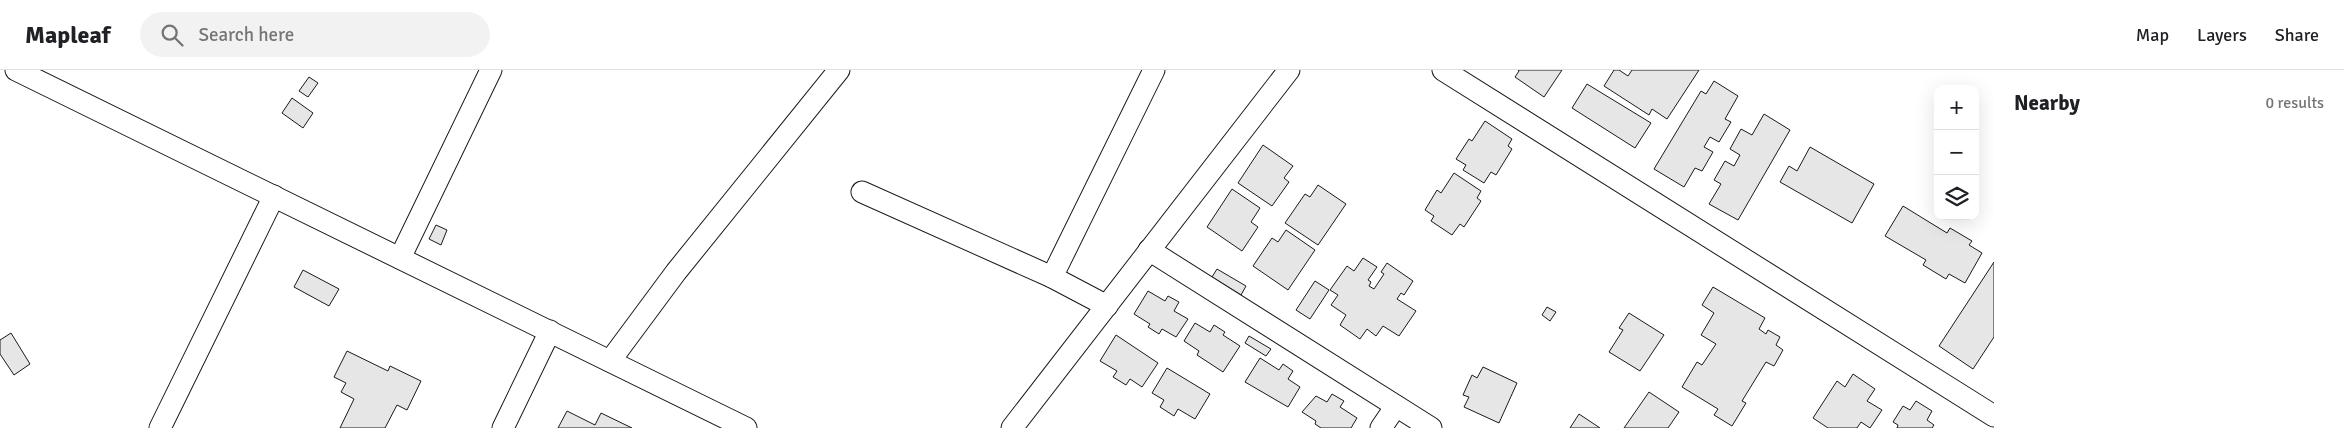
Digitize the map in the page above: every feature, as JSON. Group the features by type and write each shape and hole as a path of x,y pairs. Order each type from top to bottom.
{"street":[{"path":"16,70 746,428"},
{"path":"400,258 491,70"},
{"path":"610,361 676,272 839,70"},
{"path":"1052,278 1154,70"},
{"path":"1012,428 1289,70"},
{"path":"1443,70 1994,416"},
{"path":"862,192 1052,278 1107,306"},
{"path":"160,428 274,196"},
{"path":"1149,250 1430,428"},
{"path":"503,428 550,332"},
{"path":"1381,428 1396,406"}],"building":[{"path":"1518,70 1562,70 1544,97 1515,77"},
{"path":"1614,70 1619,70 1628,76 1632,70 1699,70 1667,119 1652,109 1649,115 1604,86"},
{"path":"309,77 318,83 308,97 299,91"},
{"path":"1714,81 1738,96 1725,119 1731,122 1719,142 1710,137 1704,147 1713,152 1702,171 1695,168 1684,187 1654,169 1701,91 1706,94"},
{"path":"1587,84 1651,123 1635,148 1572,108"},
{"path":"292,98 313,113 303,128 282,113"},
{"path":"1764,114 1790,130 1738,220 1709,204 1721,184 1714,180 1725,161 1734,166 1740,155 1730,149 1741,129 1752,135"},
{"path":"1485,121 1512,139 1508,146 1512,149 1496,175 1491,172 1484,183 1463,170 1466,165 1456,159 1469,139 1472,141"},
{"path":"1263,145 1293,166 1284,178 1289,182 1272,206 1238,183"},
{"path":"1810,147 1874,184 1852,223 1780,182 1789,166 1797,171"},
{"path":"1454,173 1481,191 1477,198 1481,201 1464,227 1460,224 1452,235 1431,221 1434,216 1425,210 1437,190 1441,193"},
{"path":"1318,185 1346,204 1318,245 1285,223 1305,194 1310,197"},
{"path":"1232,189 1260,208 1251,222 1258,227 1242,251 1207,227"},
{"path":"1903,206 1947,233 1950,228 1972,241 1969,245 1982,253 1965,283 1949,274 1946,279 1923,265 1926,260 1885,236"},
{"path":"436,225 447,230 441,245 429,239"},
{"path":"1286,230 1315,250 1288,290 1253,266 1272,238 1278,242"},
{"path":"1363,258 1377,267 1368,280 1371,282 1369,286 1374,289 1384,274 1381,272 1387,263 1413,281 1404,295 1401,293 1397,299 1416,311 1399,336 1383,326 1376,336 1367,329 1360,339 1340,325 1346,315 1331,305 1338,295 1330,290 1347,266 1354,271"},
{"path":"1994,262 1994,337 1973,369 1939,346"},
{"path":"1217,269 1246,286 1241,295 1212,277"},
{"path":"303,270 339,289 329,306 294,287"},
{"path":"1315,281 1329,290 1310,319 1296,310"},
{"path":"1713,287 1765,318 1759,329 1766,334 1768,330 1780,337 1776,345 1783,350 1774,366 1766,362 1742,401 1746,403 1732,426 1714,415 1718,409 1682,387 1697,362 1702,365 1716,344 1701,335 1714,313 1702,305"},
{"path":"1148,291 1165,301 1168,296 1179,302 1174,311 1188,319 1176,337 1162,329 1159,334 1148,327 1150,324 1134,314"},
{"path":"1547,307 1556,312 1550,321 1542,315"},
{"path":"1629,313 1664,335 1640,371 1609,352 1623,330 1619,328"},
{"path":"1195,323 1210,332 1214,325 1225,332 1223,335 1240,346 1223,372 1197,355 1199,351 1184,341"},
{"path":"11,333 30,364 14,375 0,354 0,340"},
{"path":"1116,335 1158,363 1142,387 1130,379 1126,385 1113,377 1117,371 1100,361"},
{"path":"1249,336 1271,349 1266,356 1245,343"},
{"path":"347,351 388,371 390,366 421,381 407,410 397,405 385,428 340,428 354,399 341,392 346,383 334,377"},
{"path":"1260,358 1279,370 1283,364 1293,371 1288,379 1300,387 1288,407 1245,382"},
{"path":"1483,367 1517,383 1499,423 1464,407 1469,397 1463,395 1472,375 1477,378"},
{"path":"1167,368 1210,394 1195,419 1178,409 1174,416 1160,407 1164,400 1152,393"},
{"path":"1853,374 1875,389 1867,401 1882,410 1870,428 1861,422 1857,428 1828,428 1813,418 1837,381 1845,387"},
{"path":"1649,392 1679,412 1668,428 1624,428"},
{"path":"1332,394 1344,401 1340,407 1357,418 1351,428 1321,428 1315,424 1316,421 1302,412 1316,396 1327,402"},
{"path":"1916,401 1932,411 1927,420 1934,425 1932,428 1897,428 1898,425 1893,422 1903,406 1910,410"},
{"path":"567,411 595,425 601,413 632,428 558,428"},
{"path":"1579,414 1600,428 1570,428"}]}
